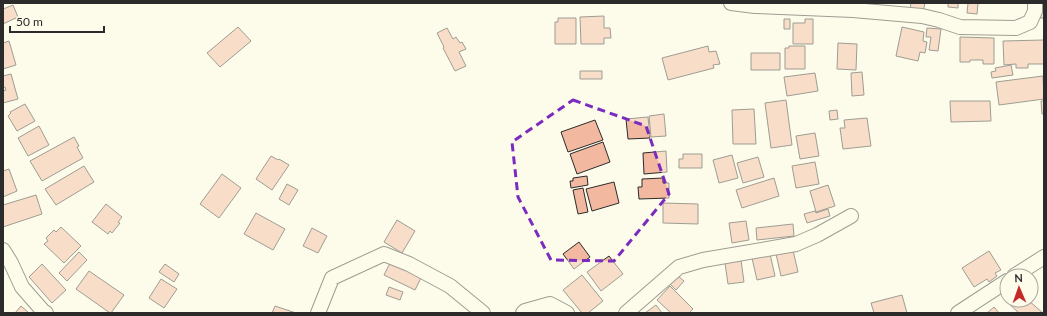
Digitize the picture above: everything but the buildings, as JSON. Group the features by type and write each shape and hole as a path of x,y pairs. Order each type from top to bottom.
{"street":[{"path":"731,3 755,6 853,10 922,16 960,27 1016,28 1030,22 1035,11 1035,3"},
{"path":"626,313 680,267 702,260 796,244 817,235 851,216"},
{"path":"3,250 22,287 46,313"},
{"path":"318,313 332,278 384,254 409,264 450,286 483,313"},
{"path":"1027,268 1044,257"},
{"path":"958,313 999,286"},
{"path":"523,313 525,311 550,304 567,313"}],"highlighted area":[{"path":"573,100 646,126 669,194 614,261 551,260 518,197 512,142"}]}
